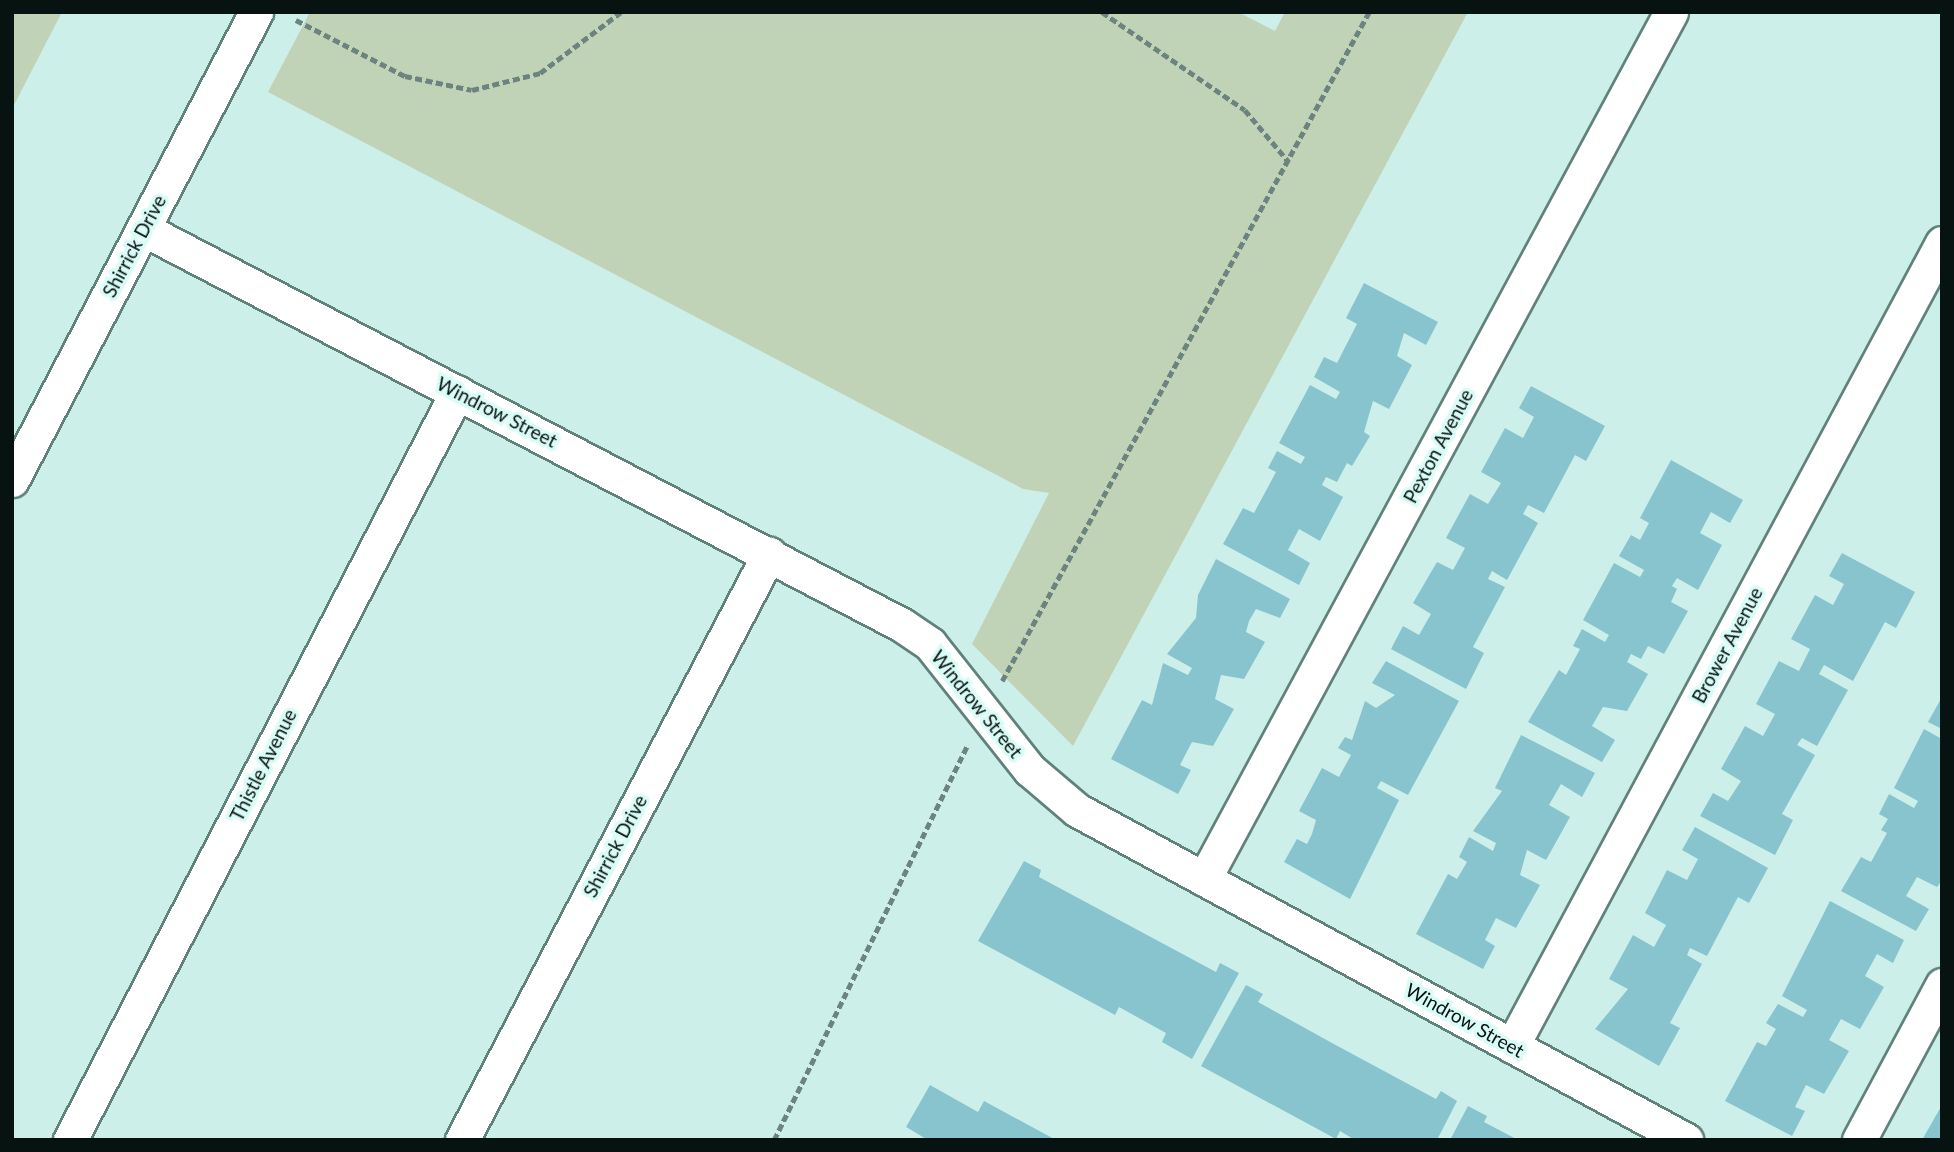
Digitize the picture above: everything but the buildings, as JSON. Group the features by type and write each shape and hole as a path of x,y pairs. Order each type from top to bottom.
{"street":[{"name":"Shirrick Drive","path":"12,480 256,12"},
{"name":"Pexton Avenue","path":"1204,879 1671,12"},
{"name":"Windrow Street","path":"143,229 769,554 920,638 986,710 1030,770 1077,810 1686,1140"},
{"name":"Brower Avenue","path":"1512,1046 1942,243"},
{"name":"Thistle Avenue","path":"70,1140 457,392"},
{"name":"Shirrick Drive","path":"462,1140 769,554"},
{"path":"1859,1140 1942,985"}],"path":[{"path":"296,20 405,76 472,90 540,73 621,12"},
{"path":"1102,12 1245,110 1289,162"},
{"path":"774,1140 986,710 1369,12"}],"green space":[{"path":"12,12 62,12 12,109"},
{"path":"310,12 1238,12 1275,31 1285,12 1468,12 1073,746 972,644 1049,493 1023,489 268,92"}]}
